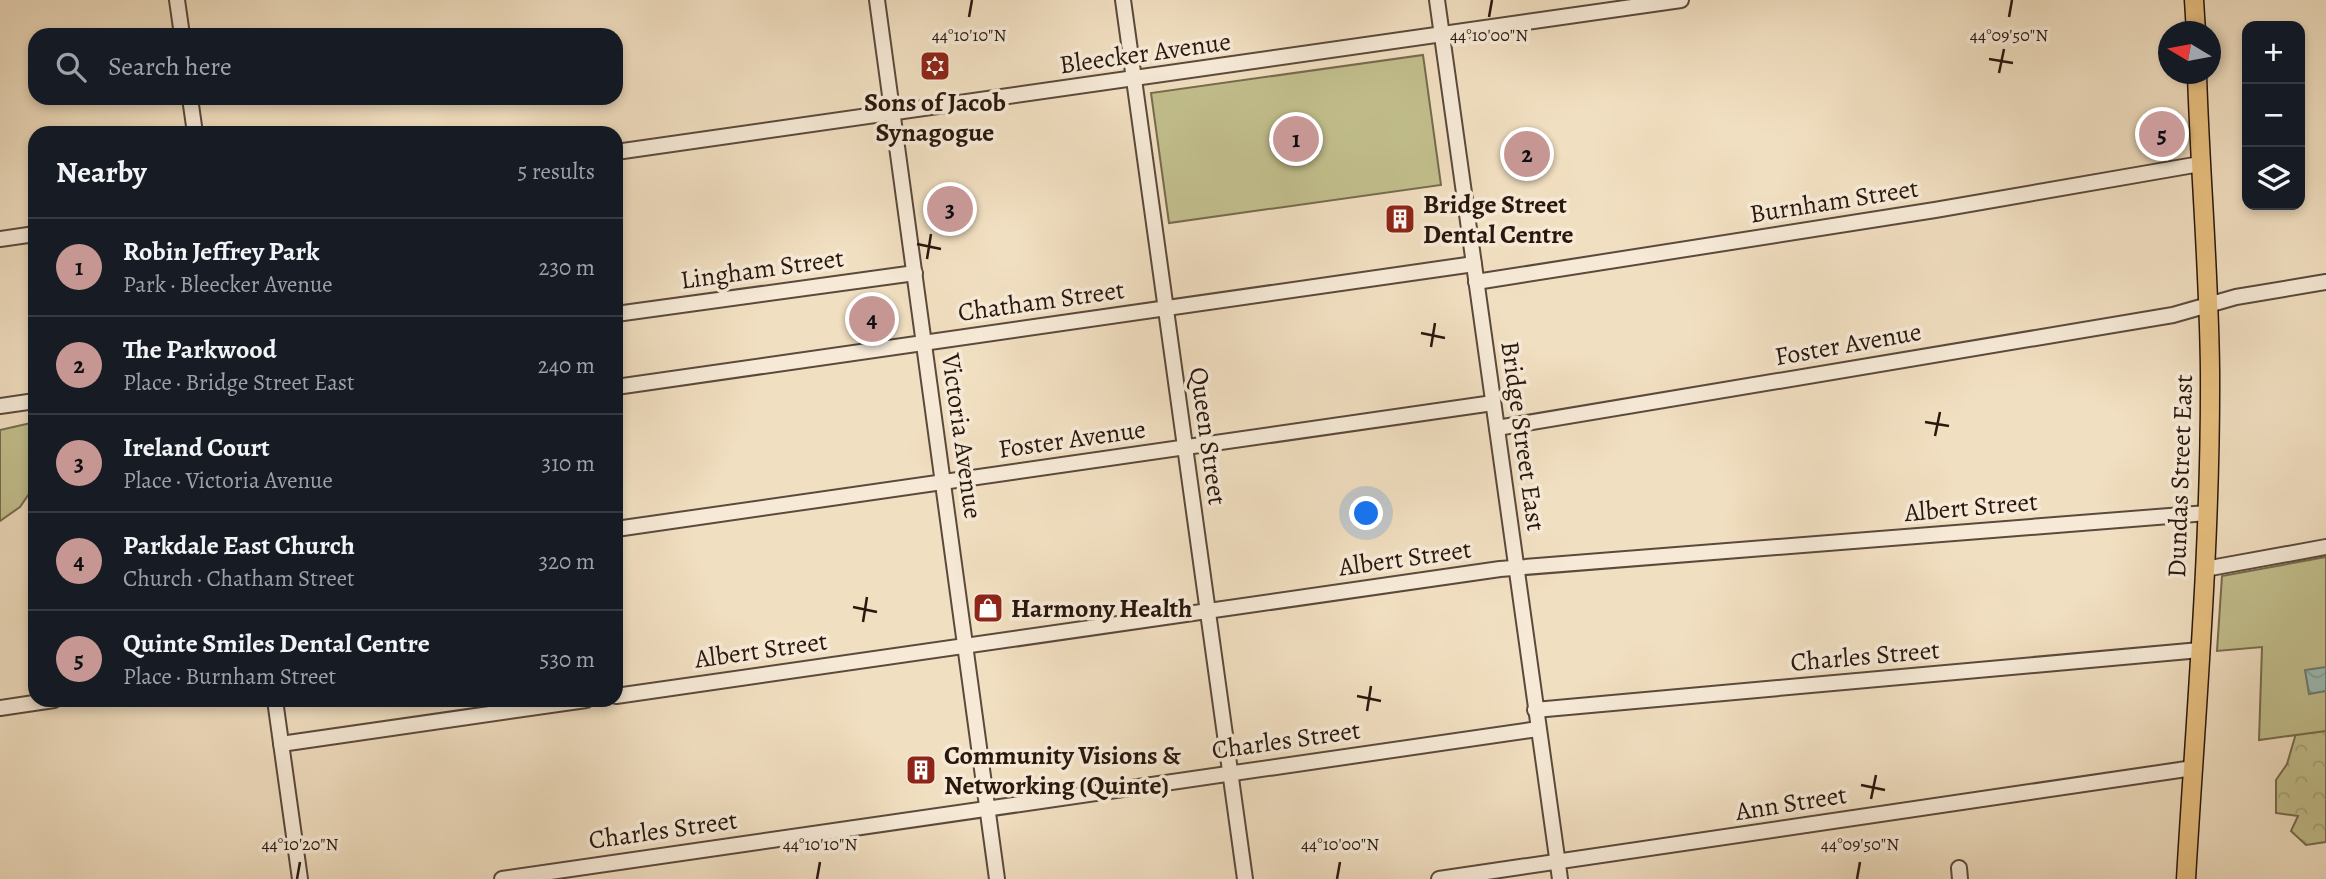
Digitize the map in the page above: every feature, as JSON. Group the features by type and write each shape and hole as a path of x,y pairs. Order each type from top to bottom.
{"main road":[{"path":"2194,0 2195,21"},
{"name":"Dundas Street East","path":"2186,879 2207,513 2210,369 2197,84"}],"street":[{"path":"177,0 181,28"},
{"name":"Victoria Avenue","path":"877,0 997,879"},
{"name":"Queen Street","path":"1123,0 1245,879"},
{"name":"Bridge Street East","path":"1437,0 1560,879"},
{"name":"Bleecker Avenue","path":"623,151 1681,0"},
{"path":"191,105 194,126"},
{"name":"Burnham Street","path":"1476,282 1935,210 2200,164"},
{"path":"0,239 28,235"},
{"name":"Chatham Street","path":"623,386 1474,264"},
{"name":"Lingham Street","path":"623,313 915,273"},
{"name":"Foster Avenue","path":"1497,428 2173,315 2236,298 2326,282"},
{"path":"0,406 28,402"},
{"name":"Foster Avenue","path":"623,528 1493,403"},
{"name":"Albert Street","path":"623,695 1517,568 2207,513"},
{"path":"2204,569 2326,547"},
{"name":"Charles Street","path":"1535,710 2200,650"},
{"path":"0,708 28,704"},
{"path":"276,707 300,879"},
{"path":"281,744 537,707"},
{"name":"Charles Street","path":"511,878 1538,729"},
{"name":"Ann Street","path":"1439,879 2193,768"}],"green space":[{"path":"1423,55 1441,185 1169,223 1151,93"},
{"path":"28,424 28,495 20,507 0,521 0,430"},
{"path":"2326,557 2326,731 2259,740 2262,647 2217,651 2222,576"},
{"path":"2326,719 2326,842 2306,845 2291,831 2298,816 2276,813 2276,780 2287,764 2297,730"}],"water":[{"path":"2326,667 2326,691 2309,694 2305,670"}],"place":[{"name":"Sons of Jacob Synagogue","path":"935,66"},
{"name":"Quinte Smiles Dental Centre","path":"2162,134"},
{"name":"Robin Jeffrey Park","path":"1296,139"},
{"name":"The Parkwood","path":"1527,154"},
{"name":"Ireland Court","path":"950,209"},
{"name":"Bridge Street Dental Centre","path":"1400,219"},
{"name":"Parkdale East Church","path":"872,319"},
{"name":"Harmony Health","path":"988,608"},
{"name":"Community Visions & Networking (Quinte)","path":"921,770"}]}
